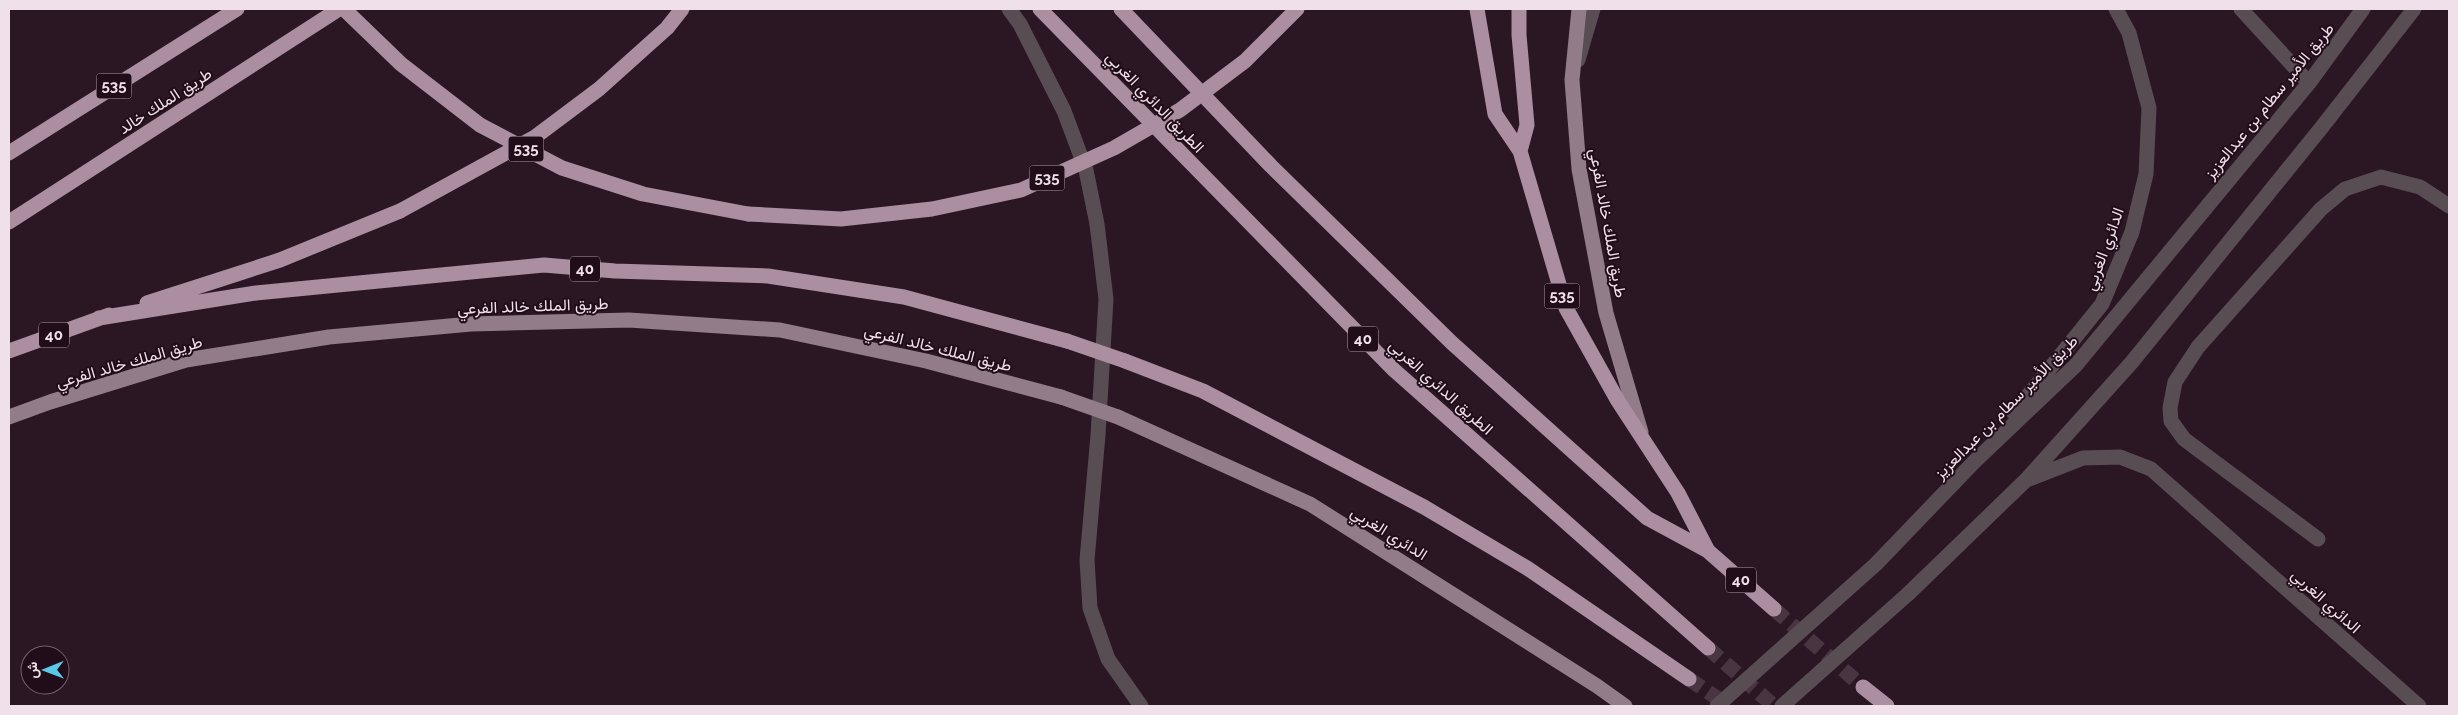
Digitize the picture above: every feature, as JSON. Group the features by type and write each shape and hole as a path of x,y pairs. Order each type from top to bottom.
{"highway":[{"name":"535","path":"9,153 237,9"},
{"name":"طريق الملك خالد","path":"9,222 339,9"},
{"name":"535","path":"344,9 401,64 480,125 562,168 643,194 748,214 842,218 932,209 1022,190 1114,148 1180,110 1245,61 1297,9"},
{"name":"40","path":"9,351 99,318 280,260 400,211 535,137 599,89 667,28 682,9"},
{"name":"الطريق الدائري الغربي","path":"1040,9 1394,370 1708,648"},
{"name":"40","path":"1122,9 1271,166 1452,343 1647,518 1708,551 1774,609"},
{"name":"535","path":"1477,9 1495,114 1520,151 1566,308 1618,401 1678,493 1708,551"},
{"path":"1519,9 1519,34 1527,125 1520,151"},
{"name":"40","path":"99,318 256,293 544,265 615,271 768,276 904,297 1067,341 1125,360 1204,391 1424,507 1527,568 1689,679"},
{"path":"1862,687 1887,706"}],"main road":[{"name":"طريق الملك خالد الفرعي","path":"1579,9 1572,80 1579,170 1606,313 1642,438"},
{"name":"طريق الملك خالد الفرعي","path":"9,418 50,402 186,360 329,337 471,324 629,320 780,330 926,361 1061,397 1118,417"},
{"name":"الدائري الغربي","path":"1118,417 1310,504 1597,686 1625,706"}],"street":[{"path":"1009,9 1020,24 1064,111 1086,170 1097,224 1106,299 1098,435 1087,560 1090,608 1108,659 1141,706"},
{"path":"1572,80 1592,9"},
{"name":"الدائري الغربي","path":"1974,462 2102,304 2132,232 2146,174 2149,108 2129,33 2116,9"},
{"path":"2242,9 2309,83"},
{"name":"طريق الأمير سطام بن عبدالعزيز","path":"1717,706 1876,564 1974,462 2076,365 2309,83 2363,9"},
{"path":"1782,706 1908,594 2026,480 2132,362 2322,127 2414,9"},
{"path":"2318,539 2184,439 2171,421 2170,408 2175,382 2198,347 2321,209 2345,188 2381,177 2420,187 2449,206"},
{"name":"الدائري الغربي","path":"2026,480 2082,458 2120,458 2151,469 2419,706"}],"tunnel":[{"path":"1774,609 1863,687"},
{"path":"1708,648 1774,706"},
{"path":"1689,679 1729,706"}]}
